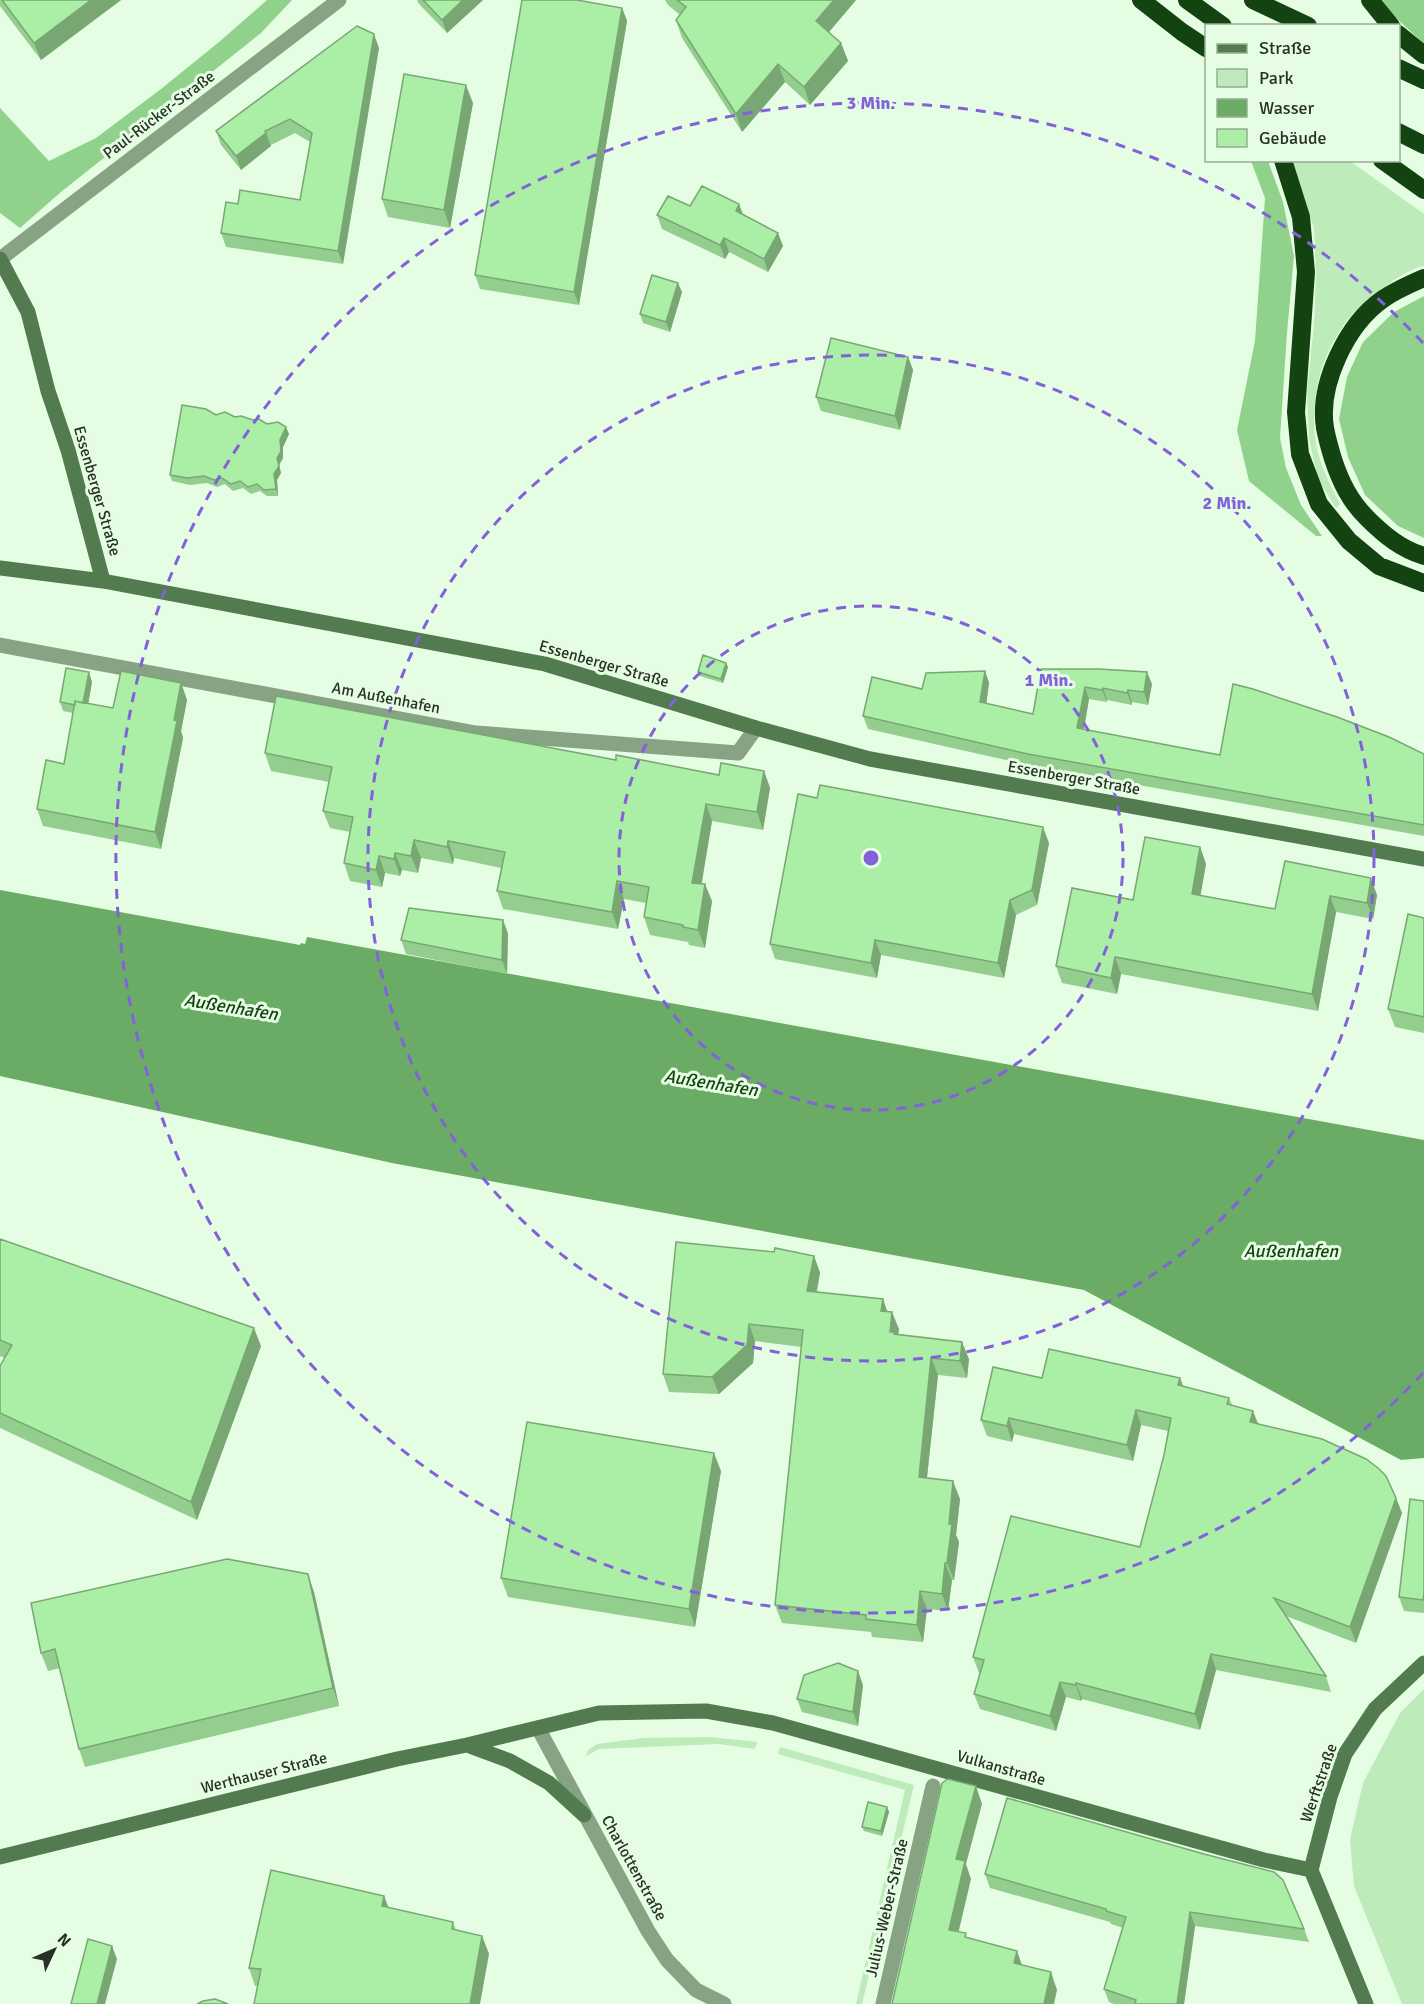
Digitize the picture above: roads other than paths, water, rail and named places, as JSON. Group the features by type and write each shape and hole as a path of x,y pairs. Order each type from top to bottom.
{"highway":[{"path":"1141,0 1205,47"},
{"path":"1187,0 1220,24"},
{"path":"1253,0 1304,24"},
{"path":"1370,0 1389,24"},
{"path":"1182,32 1205,59"},
{"path":"1400,36 1424,55"},
{"path":"1400,69 1424,80"},
{"path":"1400,133 1424,145"},
{"path":"1284,162 1301,217 1306,272 1296,412 1300,454 1319,504 1349,541 1379,566 1424,584"},
{"path":"1385,162 1424,190"},
{"path":"1424,278 1404,286 1381,300 1358,324 1332,370 1325,398 1324,427 1340,482 1354,505 1384,536 1411,552 1424,556"}],"main road":[{"name":"Essenberger Straße","path":"0,259 28,312 48,391 68,450 103,581 545,664 756,728 870,759 1424,859"},
{"path":"0,568 103,581"},
{"name":"Werftstraße","path":"1311,1870 1344,1754 1375,1708 1424,1663"},
{"name":"Vulkanstraße","path":"538,1728 599,1713 646,1711 706,1711 762,1721 1264,1860 1311,1870"},
{"name":"Werthauser Straße","path":"0,1857 397,1759 538,1728"},
{"path":"467,1745 510,1761 549,1783 584,1815"},
{"path":"1311,1870 1366,2004"}],"street":[{"name":"Paul-Rücker-Straße","path":"0,259 339,0"},
{"name":"Am Außenhafen","path":"0,645 476,733 738,753 756,728"},
{"name":"Charlottenstraße","path":"538,1728 648,1931 667,1960 696,1990 724,2004"},
{"name":"Julius-Weber-Straße","path":"883,2004 933,1786"}],"water":[{"name":"Außenhafen","path":"0,890 300,945 305,944 307,937 1424,1140 1424,1458 1401,1460 1084,1290 392,1163 0,1076"}]}
